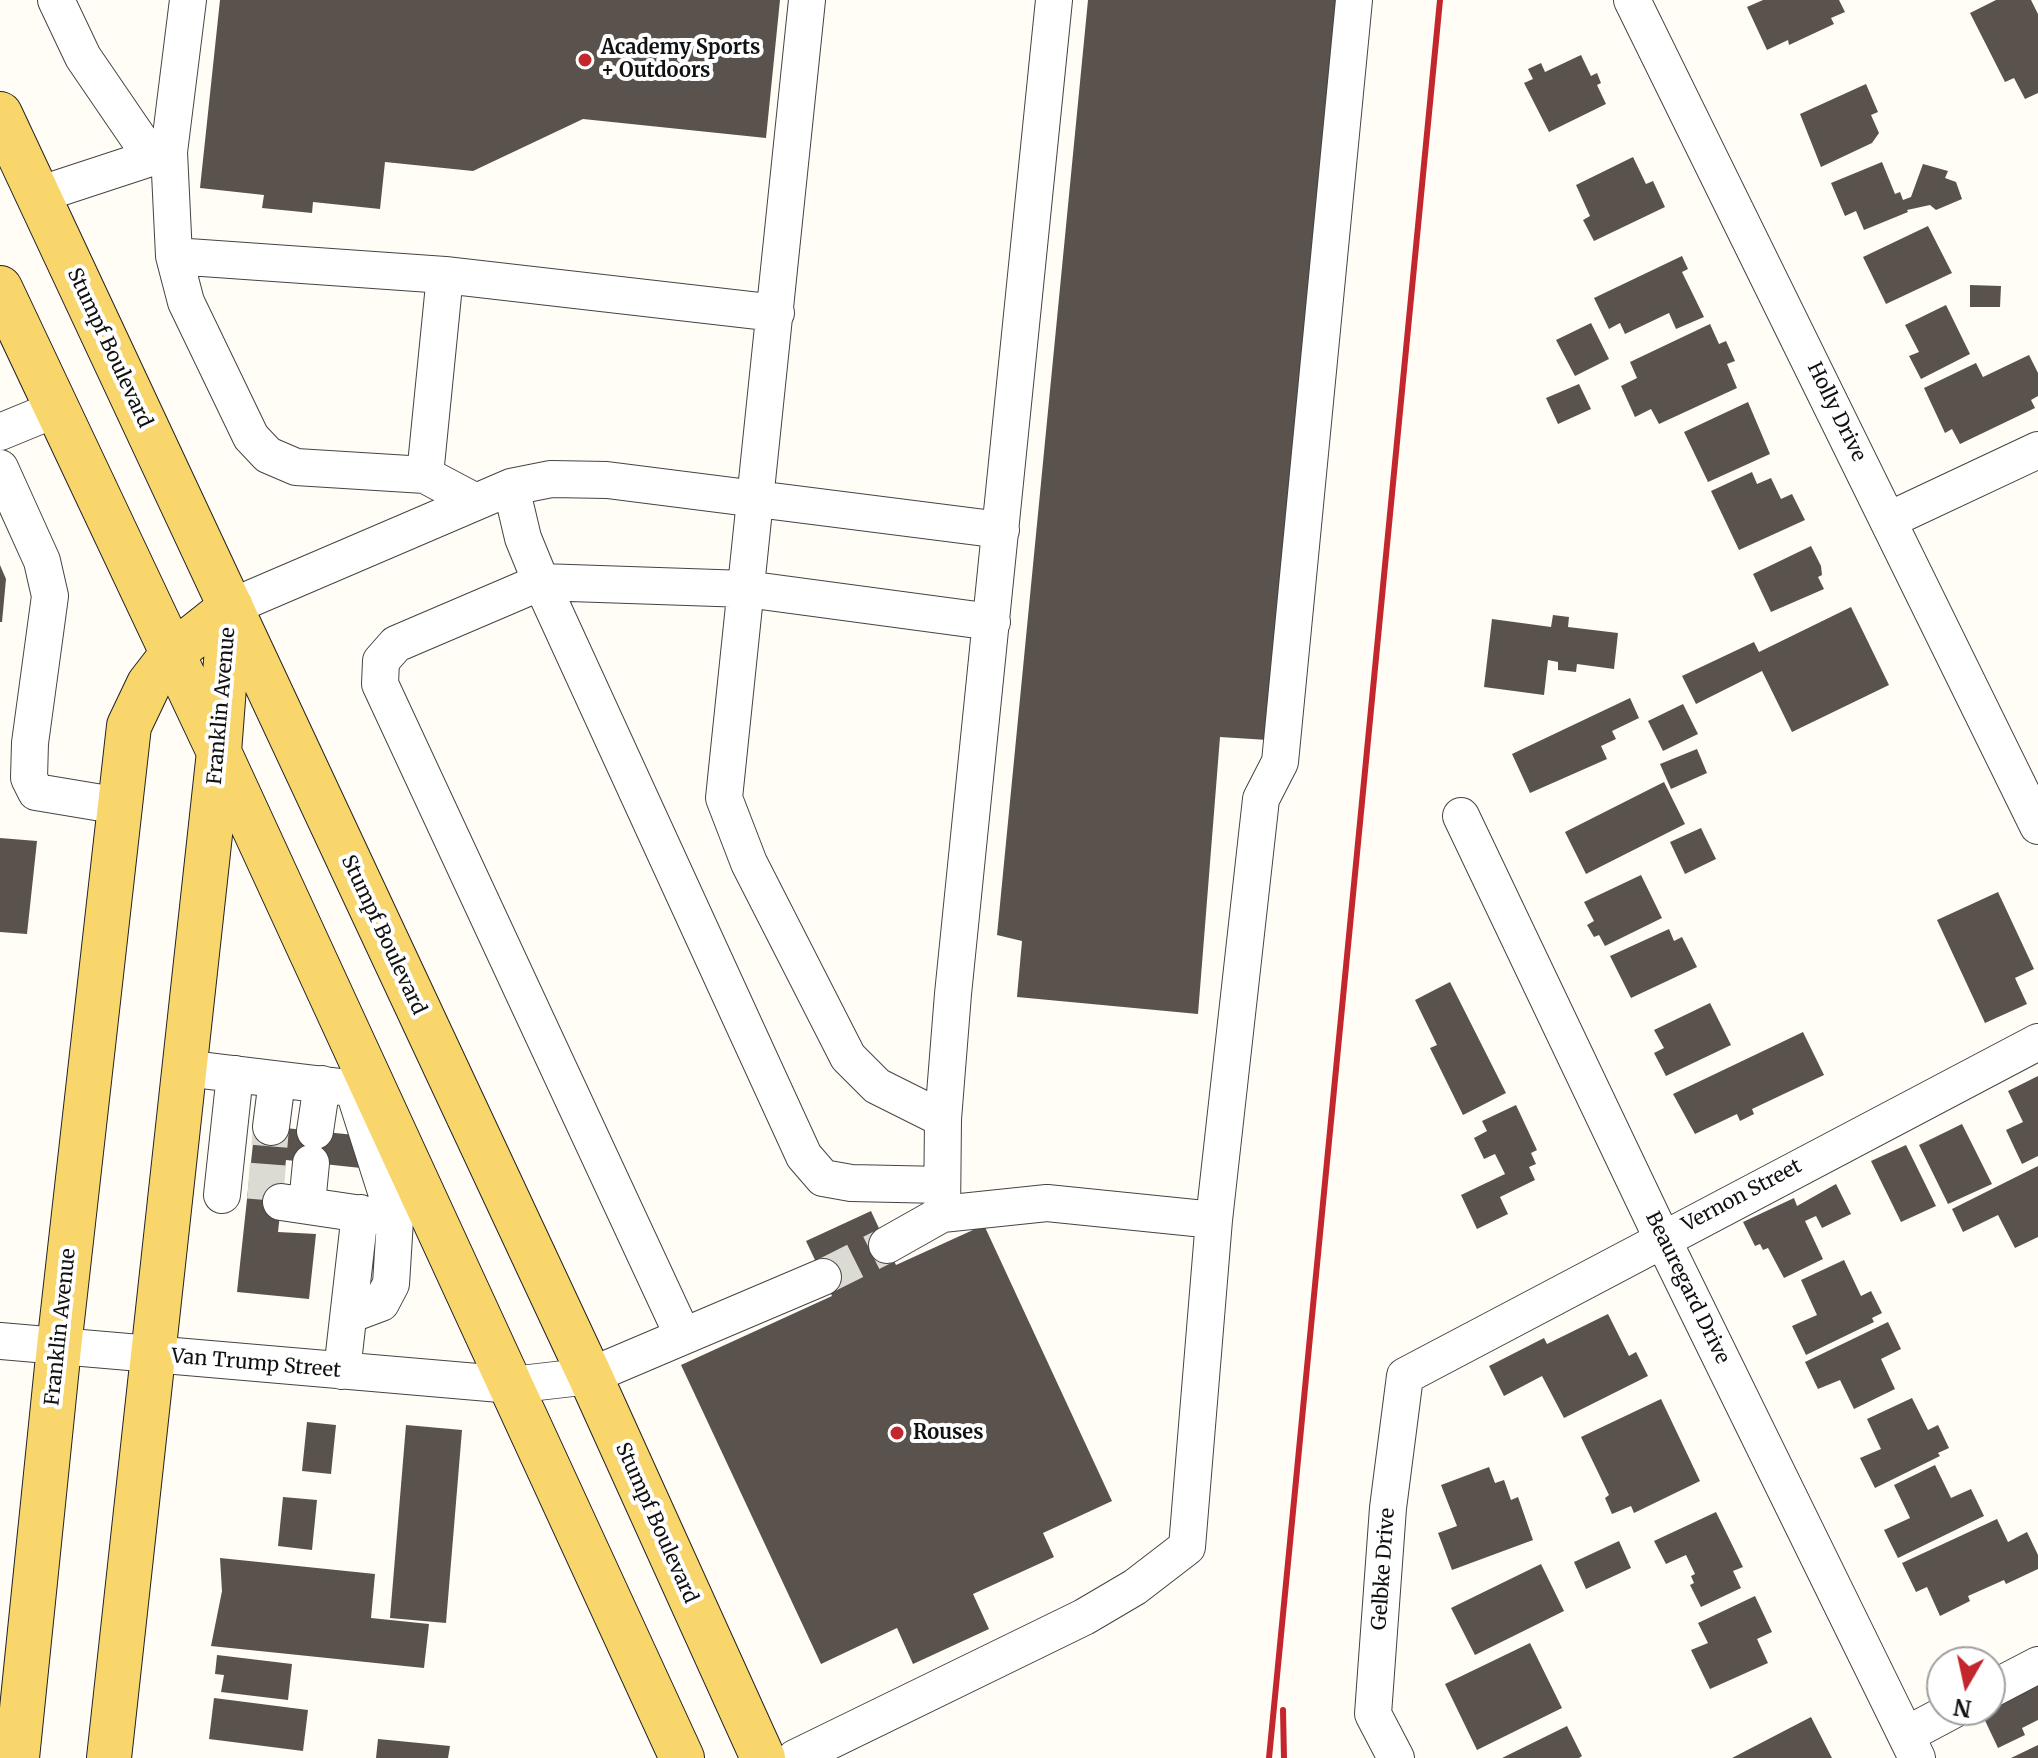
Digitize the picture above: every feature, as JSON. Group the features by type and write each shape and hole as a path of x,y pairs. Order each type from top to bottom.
{"main road":[{"name":"Stumpf Boulevard","path":"0,114 590,1376 763,1758"},
{"path":"0,288 219,752 350,1088 416,1223 512,1385 682,1758"},
{"name":"Franklin Avenue","path":"17,1758 59,1347 129,726 149,684 173,653 231,607"},
{"name":"Franklin Avenue","path":"109,1758 219,752 231,607"}],"street":[{"path":"56,0 83,57 161,155"},
{"path":"188,0 161,155 174,256 186,302 251,437 268,455 296,467 425,475 476,502"},
{"path":"807,0 724,798 749,863 848,1057 877,1086 943,1119"},
{"path":"942,1200 943,1119 1054,0"},
{"path":"795,1758 1084,1617 1135,1587 1187,1547 1214,1220 1261,799 1280,762 1354,0"},
{"name":"Holly Drive","path":"1632,0 2038,826"},
{"path":"38,195 161,155"},
{"path":"174,256 445,275 776,313"},
{"path":"425,475 445,275"},
{"path":"0,432 56,409"},
{"path":"1889,520 2038,450"},
{"path":"0,468 42,561 50,596 30,743 29,778 36,792 120,806"},
{"path":"231,607 511,487 551,479 607,480 1001,530"},
{"path":"511,487 523,538 541,582 804,1156 823,1178 942,1200 1047,1203 1214,1220"},
{"path":"683,1336 380,684 381,661 396,644 541,582 746,589 992,622"},
{"name":"Beauregard Drive","path":"1461,816 1662,1238 1912,1747"},
{"name":"Vernon Street","path":"1405,1376 2038,1042"},
{"path":"184,1068 350,1088 313,1147 294,1203 416,1223 381,1303 349,1315"},
{"path":"170,1189 234,1196 235,1074"},
{"path":"271,1127 277,1080"},
{"path":"887,1245 942,1200"},
{"path":"342,1371 360,1213"},
{"name":"Van Trump Street","path":"0,1341 512,1385 590,1376 823,1277"},
{"name":"Gelbke Drive","path":"1396,1758 1373,1714 1388,1508 1405,1376"},
{"path":"2006,1682 2038,1665"},
{"path":"1912,1747 1935,1726"}],"building":[{"path":"220,0 780,0 766,138 583,119 473,171 385,162 380,209 313,202 312,213 262,208 264,195 200,188"},
{"path":"1088,0 1342,0 1268,740 1220,737 1198,1014 1017,997 1022,941 997,935"},
{"path":"1763,0 1839,0 1845,12 1831,18 1834,24 1789,45 1788,40 1767,50 1747,7"},
{"path":"1996,0 2031,0 2038,14 2038,93 2025,99 2014,78 2005,82 1970,13"},
{"path":"1581,55 1591,76 1597,73 1601,83 1597,85 1606,104 1549,132 1524,83 1533,79 1528,69 1541,63 1545,72"},
{"path":"1866,84 1878,112 1871,115 1879,133 1872,143 1821,167 1800,114"},
{"path":"1633,157 1646,184 1653,181 1665,207 1594,241 1583,220 1590,216 1576,185"},
{"path":"1882,162 1895,194 1900,192 1903,200 1911,197 1923,164 1948,171 1945,178 1956,182 1962,199 1936,210 1930,205 1907,210 1864,230 1856,211 1845,216 1831,183"},
{"path":"1928,226 1952,273 1886,304 1863,257"},
{"path":"1682,256 1688,269 1682,272 1704,317 1676,329 1669,313 1625,334 1620,323 1609,329 1594,298"},
{"path":"1970,285 2001,286 2000,307 1970,307"},
{"path":"1946,305 1970,354 1921,379 1909,356 1919,352 1905,325"},
{"path":"1591,323 1609,359 1575,376 1556,340"},
{"path":"1710,324 1719,344 1726,341 1735,361 1727,364 1737,388 1659,424 1651,409 1635,417 1621,386 1637,378 1630,362"},
{"path":"2029,355 2038,373 2038,396 2031,400 2035,408 1960,444 1952,429 1945,433 1924,388 1976,363 1983,377"},
{"path":"1579,384 1591,409 1558,424 1546,398"},
{"path":"1748,402 1770,454 1708,482 1684,432"},
{"path":"1752,472 1757,484 1771,478 1781,499 1792,494 1805,520 1739,550 1711,491"},
{"path":"1811,546 1821,566 1822,575 1818,577 1824,589 1771,612 1753,574"},
{"path":"0,565 6,579 2,622 0,622"},
{"path":"1851,607 1889,685 1792,732 1762,671 1696,704 1682,676 1754,642 1759,652"},
{"path":"1553,615 1569,617 1568,627 1618,633 1614,669 1577,664 1576,672 1558,670 1558,662 1548,660 1544,695 1484,687 1492,619 1551,627"},
{"path":"1630,698 1639,718 1612,731 1616,739 1601,746 1607,759 1530,793 1512,754"},
{"path":"1683,704 1698,734 1663,751 1648,721"},
{"path":"1697,749 1707,773 1671,789 1660,764"},
{"path":"1664,782 1685,824 1586,874 1565,832"},
{"path":"1701,828 1716,859 1685,874 1670,842"},
{"path":"0,838 37,841 27,934 0,932"},
{"path":"1641,875 1662,918 1605,946 1599,935 1594,937 1587,925 1594,921 1584,902"},
{"path":"1998,892 2034,969 2015,978 2027,1004 1985,1023 1937,920"},
{"path":"1669,929 1674,941 1682,937 1697,967 1631,998 1610,956"},
{"path":"1450,982 1506,1093 1463,1115 1430,1048 1437,1045 1415,1000"},
{"path":"1710,1003 1731,1045 1666,1076 1654,1053 1664,1048 1654,1030"},
{"path":"1803,1032 1824,1075 1752,1109 1754,1114 1740,1121 1737,1114 1695,1134 1673,1094"},
{"path":"2038,1076 2038,1156 2022,1164 2006,1130 2023,1122 2008,1091"},
{"path":"1516,1105 1537,1150 1531,1153 1536,1164 1529,1167 1535,1180 1500,1197 1508,1214 1477,1229 1461,1195 1505,1174 1495,1154 1484,1159 1474,1138 1487,1131 1482,1121"},
{"path":"1962,1124 1992,1184 1948,1204 1919,1145"},
{"path":"255,1125 365,1136 361,1168 286,1160 278,1232 316,1234 309,1299 237,1292"},
{"path":"1906,1145 1936,1206 1901,1222 1871,1161"},
{"path":"2038,1166 2038,1237 2015,1248 1998,1215 1963,1232 1952,1209"},
{"path":"1836,1184 1851,1214 1822,1228 1816,1216 1805,1221 1823,1259 1784,1278 1768,1248 1763,1250 1760,1244 1755,1246 1743,1222 1794,1198 1797,1206"},
{"name":"Rouses","path":"871,1211 896,1265 984,1225 1112,1501 1043,1533 1054,1557 973,1594 989,1629 913,1664 897,1628 821,1664 681,1365 832,1296 806,1241"},
{"path":"1844,1260 1861,1296 1871,1291 1882,1313 1872,1318 1874,1322 1806,1355 1792,1326 1817,1315 1801,1280"},
{"path":"1608,1314 1629,1356 1636,1352 1648,1376 1564,1418 1542,1376 1504,1396 1489,1366 1544,1338 1547,1344"},
{"path":"1888,1322 1901,1349 1881,1359 1895,1389 1854,1409 1840,1380 1818,1389 1805,1362"},
{"path":"1912,1398 1928,1430 1938,1425 1949,1448 1938,1453 1940,1456 1875,1488 1860,1458 1881,1449 1867,1419"},
{"path":"1661,1399 1700,1481 1634,1513 1631,1506 1612,1514 1605,1498 1609,1495 1581,1437"},
{"path":"307,1422 336,1425 331,1474 302,1471"},
{"path":"406,1425 462,1430 446,1623 390,1618"},
{"path":"1935,1465 1951,1498 1971,1489 1984,1516 1898,1558 1884,1530 1910,1518 1894,1485"},
{"path":"1489,1467 1495,1483 1504,1480 1511,1500 1518,1497 1533,1540 1452,1570 1438,1533 1457,1526 1441,1485"},
{"path":"283,1497 317,1500 312,1550 278,1546"},
{"path":"1716,1512 1743,1567 1733,1571 1741,1588 1701,1607 1690,1585 1694,1583 1691,1576 1695,1574 1686,1555 1666,1564 1654,1541"},
{"path":"1997,1519 2008,1542 2027,1532 2038,1555 2038,1569 2006,1584 2004,1580 1968,1596 1970,1601 1940,1616 1927,1587 1916,1592 1902,1563"},
{"path":"1619,1541 1631,1568 1586,1589 1574,1562"},
{"path":"220,1558 375,1574 371,1618 429,1624 424,1668 211,1646 222,1591"},
{"path":"1541,1564 1564,1611 1475,1655 1451,1608"},
{"path":"1755,1596 1772,1632 1757,1639 1768,1663 1710,1689 1691,1650 1708,1643 1698,1623"},
{"path":"1530,1643 1562,1708 1477,1750 1445,1684"},
{"path":"217,1655 292,1664 288,1700 221,1692 224,1675 215,1674"},
{"path":"2038,1668 2038,1720 2022,1728 2025,1735 1998,1748 1988,1726 2006,1726 2006,1696"},
{"path":"214,1698 308,1710 303,1751 209,1739"},
{"path":"1811,1717 1832,1758 1732,1758"},
{"path":"1567,1726 1582,1756 1579,1758 1502,1758"},
{"path":"378,1739 450,1746 448,1758 376,1758"},
{"path":"2038,1745 2038,1758 2011,1758"}],"tunnel":[{"path":"265,1200 271,1127"},
{"path":"823,1277 887,1245"}],"railway":[{"path":"1269,1758 1440,0"},
{"path":"1283,1710 1284,1758"}],"place":[{"name":"Academy Sports + Outdoors","path":"585,60"},
{"name":"Rouses","path":"897,1433"}]}
